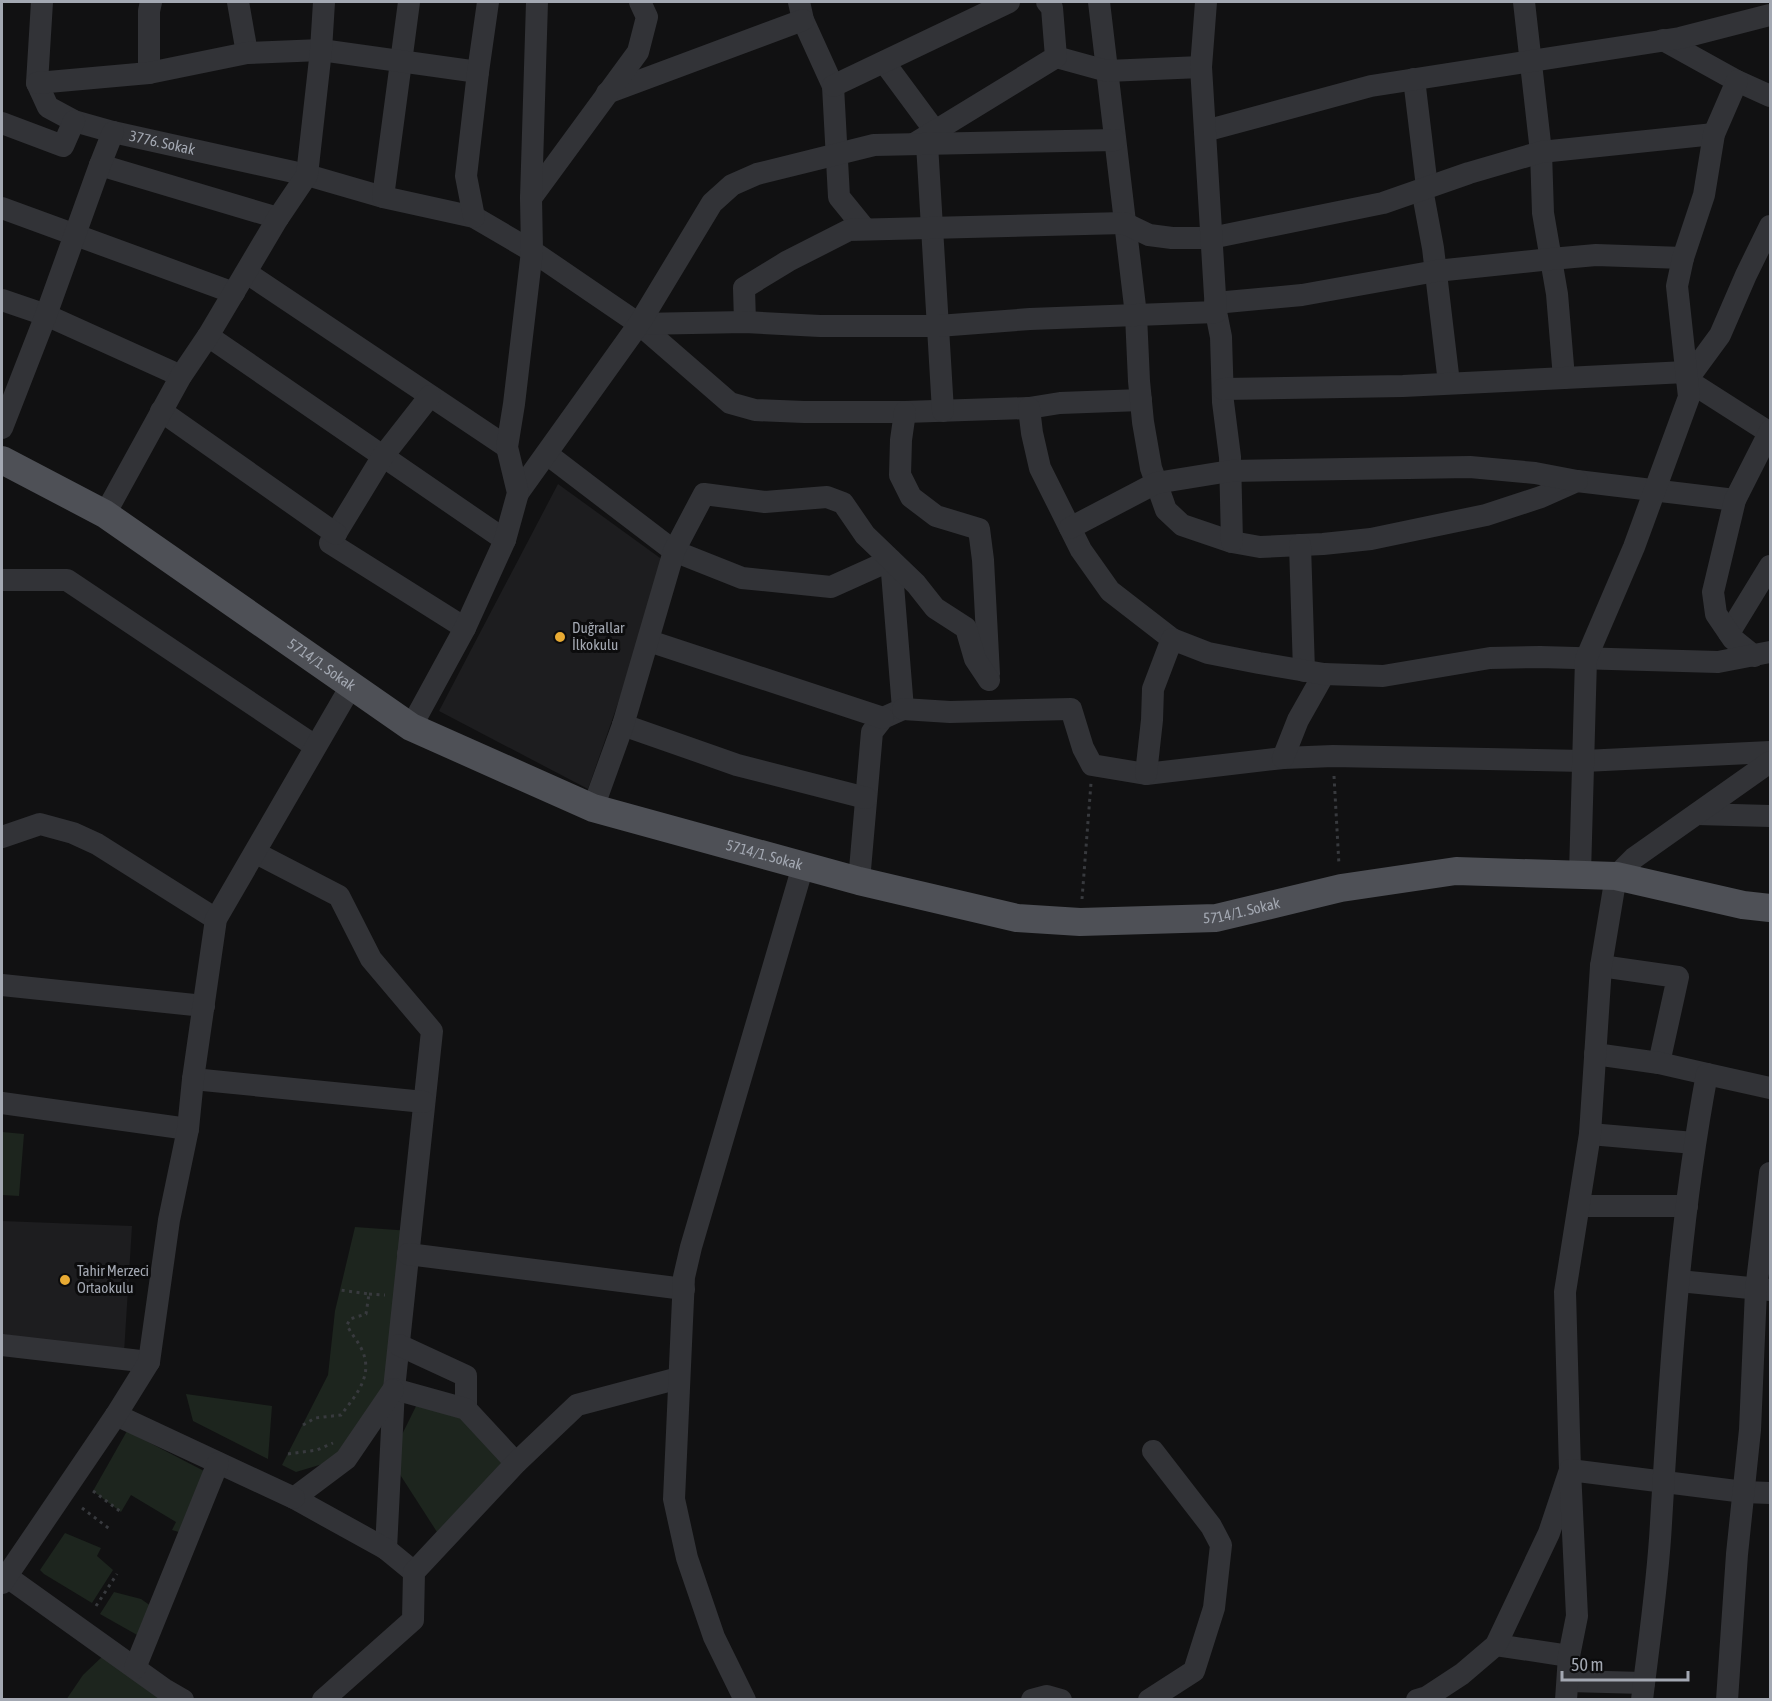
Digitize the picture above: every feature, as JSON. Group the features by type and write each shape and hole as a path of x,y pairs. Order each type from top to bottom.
{"main road":[{"name":"5714/1. Sokak","path":"2,460 105,514 411,727 593,808 859,881 1017,918 1080,922 1216,918 1341,888 1456,871 1616,876 1743,905 1770,908"}],"street":[{"path":"42,2 37,82 149,73 248,53 321,50 478,72"},
{"path":"149,73 151,2"},
{"path":"238,2 248,53"},
{"path":"105,514 181,376 307,175 324,2"},
{"path":"383,197 409,2"},
{"path":"474,217 466,176 488,2"},
{"path":"518,493 507,447 532,251 531,198 537,2"},
{"path":"531,198 638,52 647,17 639,2"},
{"path":"833,86 1009,2"},
{"path":"1047,2 1052,8 1056,57"},
{"path":"1099,2 1136,315 1141,400 1151,468 1166,510 1182,525 1232,542 1260,547 1299,545 1371,539 1486,515 1541,497 1577,481"},
{"path":"1206,2 1201,67 1215,307 1221,337 1230,471 1232,542"},
{"path":"1524,2 1541,152 1543,213 1557,294 1564,378"},
{"path":"607,93 801,11 833,86 839,197 865,229"},
{"path":"1205,131 1371,86 1663,40 1770,15"},
{"path":"1663,40 1737,81 1770,96"},
{"path":"925,140 1056,57 1107,71 1201,67"},
{"path":"884,62 925,140 943,411"},
{"path":"1414,79 1424,188 1449,383"},
{"path":"1580,874 1586,659 1634,547 1689,397 1677,286 1683,258 1704,195 1714,134 1737,81"},
{"name":"3776. Sokak","path":"37,82 48,107 74,121 113,132 307,175 383,197 474,217 532,251 639,324 730,403 755,410 905,412 1029,408 1060,403 1141,400"},
{"path":"2,123 63,146 74,121"},
{"path":"2,428 113,132"},
{"path":"745,322 744,288 788,261 849,230 1124,223 1149,235 1172,238 1211,238 1383,203 1541,152 1714,134"},
{"path":"411,727 465,628 505,540 518,493 639,324 712,203 732,185 757,174 874,145 925,140 1115,140"},
{"path":"100,165 278,218"},
{"path":"2,208 234,293"},
{"path":"1687,376 1719,334 1763,259 1770,226"},
{"path":"639,324 745,322 820,326 938,326 1136,315 1302,295 1436,271 1551,259 1596,255 1683,258"},
{"path":"247,273 507,447"},
{"path":"2,300 46,315 181,376"},
{"path":"208,336 505,540"},
{"path":"1223,389 1687,376 1770,433 1735,500 1713,592 1716,614 1733,639 1762,654"},
{"path":"430,396 383,456 330,543 465,628"},
{"path":"1029,408 1032,433 1041,468 1081,550 1110,591 1172,639 1208,653 1314,672 1383,676 1490,658 1539,657 1718,662 1762,654"},
{"path":"161,411 336,534"},
{"path":"905,412 900,475 911,497 936,516 979,529 984,571 992,711"},
{"path":"547,454 674,551 742,578 831,587 891,560"},
{"path":"1070,528 1156,483 1230,471 1470,467 1535,473 1577,481 1735,500"},
{"path":"593,808 623,725 674,551 704,494 765,502 827,497 843,503 865,535 916,584 935,608 966,628 975,659 989,680"},
{"path":"1283,758 1314,672 1299,545"},
{"path":"859,881 872,732 893,713 891,560"},
{"path":"1729,633 1770,566"},
{"path":"2,580 67,580 315,746"},
{"path":"1146,774 1153,689 1172,639"},
{"path":"649,641 893,713 1071,709 1083,748 1092,765 1146,774 1283,758 1333,756 1584,760 1770,752"},
{"path":"168,1696 135,1668 4,1580 116,1415 149,1362 170,1220 188,1129 216,920 351,686"},
{"path":"623,725 737,765 866,798"},
{"path":"1707,1074 1694,1143 1678,1281 1662,1482 1661,1524 1643,1691 1567,1690 1569,1656 1577,1616 1564,1292 1590,1134 1601,966 1616,876 1634,858 1770,762"},
{"path":"1697,814 1770,816"},
{"path":"2,837 40,824 72,833 97,844 216,920"},
{"path":"256,853 339,896 370,959 432,1031 394,1389 386,1549"},
{"path":"745,1700 714,1637 687,1558 674,1499 684,1289 691,1247 803,866"},
{"path":"1601,966 1678,977 1659,1063"},
{"path":"2,985 204,1006"},
{"path":"1595,1054 1659,1063 1770,1088"},
{"path":"193,1079 424,1102"},
{"path":"2,1103 188,1129"},
{"path":"1590,1134 1694,1143"},
{"path":"1727,1700 1737,1554 1763,1290 1770,1173"},
{"path":"1579,1206 1687,1206"},
{"path":"408,1254 684,1289"},
{"path":"1678,1281 1763,1290"},
{"path":"2,1345 149,1362"},
{"path":"399,1345 466,1376 466,1408"},
{"path":"323,1700 413,1620 414,1572 516,1463 577,1405 679,1378"},
{"path":"394,1389 466,1408 516,1463"},
{"path":"294,1498 346,1459 394,1389"},
{"path":"116,1415 294,1498 386,1549 414,1572"},
{"path":"1149,1700 1194,1671 1215,1608 1221,1545 1210,1526 1153,1451"},
{"path":"135,1668 218,1462"},
{"path":"1570,1470 1744,1492 1770,1493"},
{"path":"1424,1699 1462,1674 1496,1645 1549,1533 1570,1470"},
{"path":"1496,1645 1569,1656"},
{"path":"1032,1700 1047,1696 1061,1700"}],"path":[{"path":"1333,756 1341,888"},
{"path":"1080,922 1092,765"},
{"path":"303,1425 315,1418 341,1415 358,1393 364,1380 366,1366 362,1350 352,1337 347,1325 350,1319 366,1314 369,1294 340,1290"},
{"path":"341,1415 349,1423"},
{"path":"288,1454 317,1450 331,1443 342,1441"},
{"path":"93,1491 121,1512"},
{"path":"82,1508 111,1530"},
{"path":"96,1606 117,1574"}],"shaded area":[{"name":"Duğrallar İlkokulu","path":"558,484 667,563 588,789 439,711"},
{"path":"2,1132 24,1134 19,1196 2,1195"},
{"name":"Tahir Merzeci Ortaokulu","path":"2,1221 132,1226 124,1353 2,1334"},
{"path":"355,1227 411,1231 394,1389 336,1460 296,1472 282,1465 328,1375 335,1311"},
{"path":"186,1394 272,1406 268,1459 193,1421"},
{"path":"421,1396 466,1409 509,1456 437,1532 390,1459"},
{"path":"127,1431 204,1471 189,1535 172,1530 176,1522 131,1495 121,1512 93,1491"},
{"path":"65,1533 101,1548 97,1556 113,1570 92,1603 40,1570"},
{"path":"114,1592 141,1599 158,1611 146,1640 100,1614"},
{"path":"105,1654 164,1689 158,1699 66,1700 83,1675"}],"place":[{"name":"Duğrallar İlkokulu","path":"560,637"},
{"name":"Tahir Merzeci Ortaokulu","path":"65,1280"}]}
